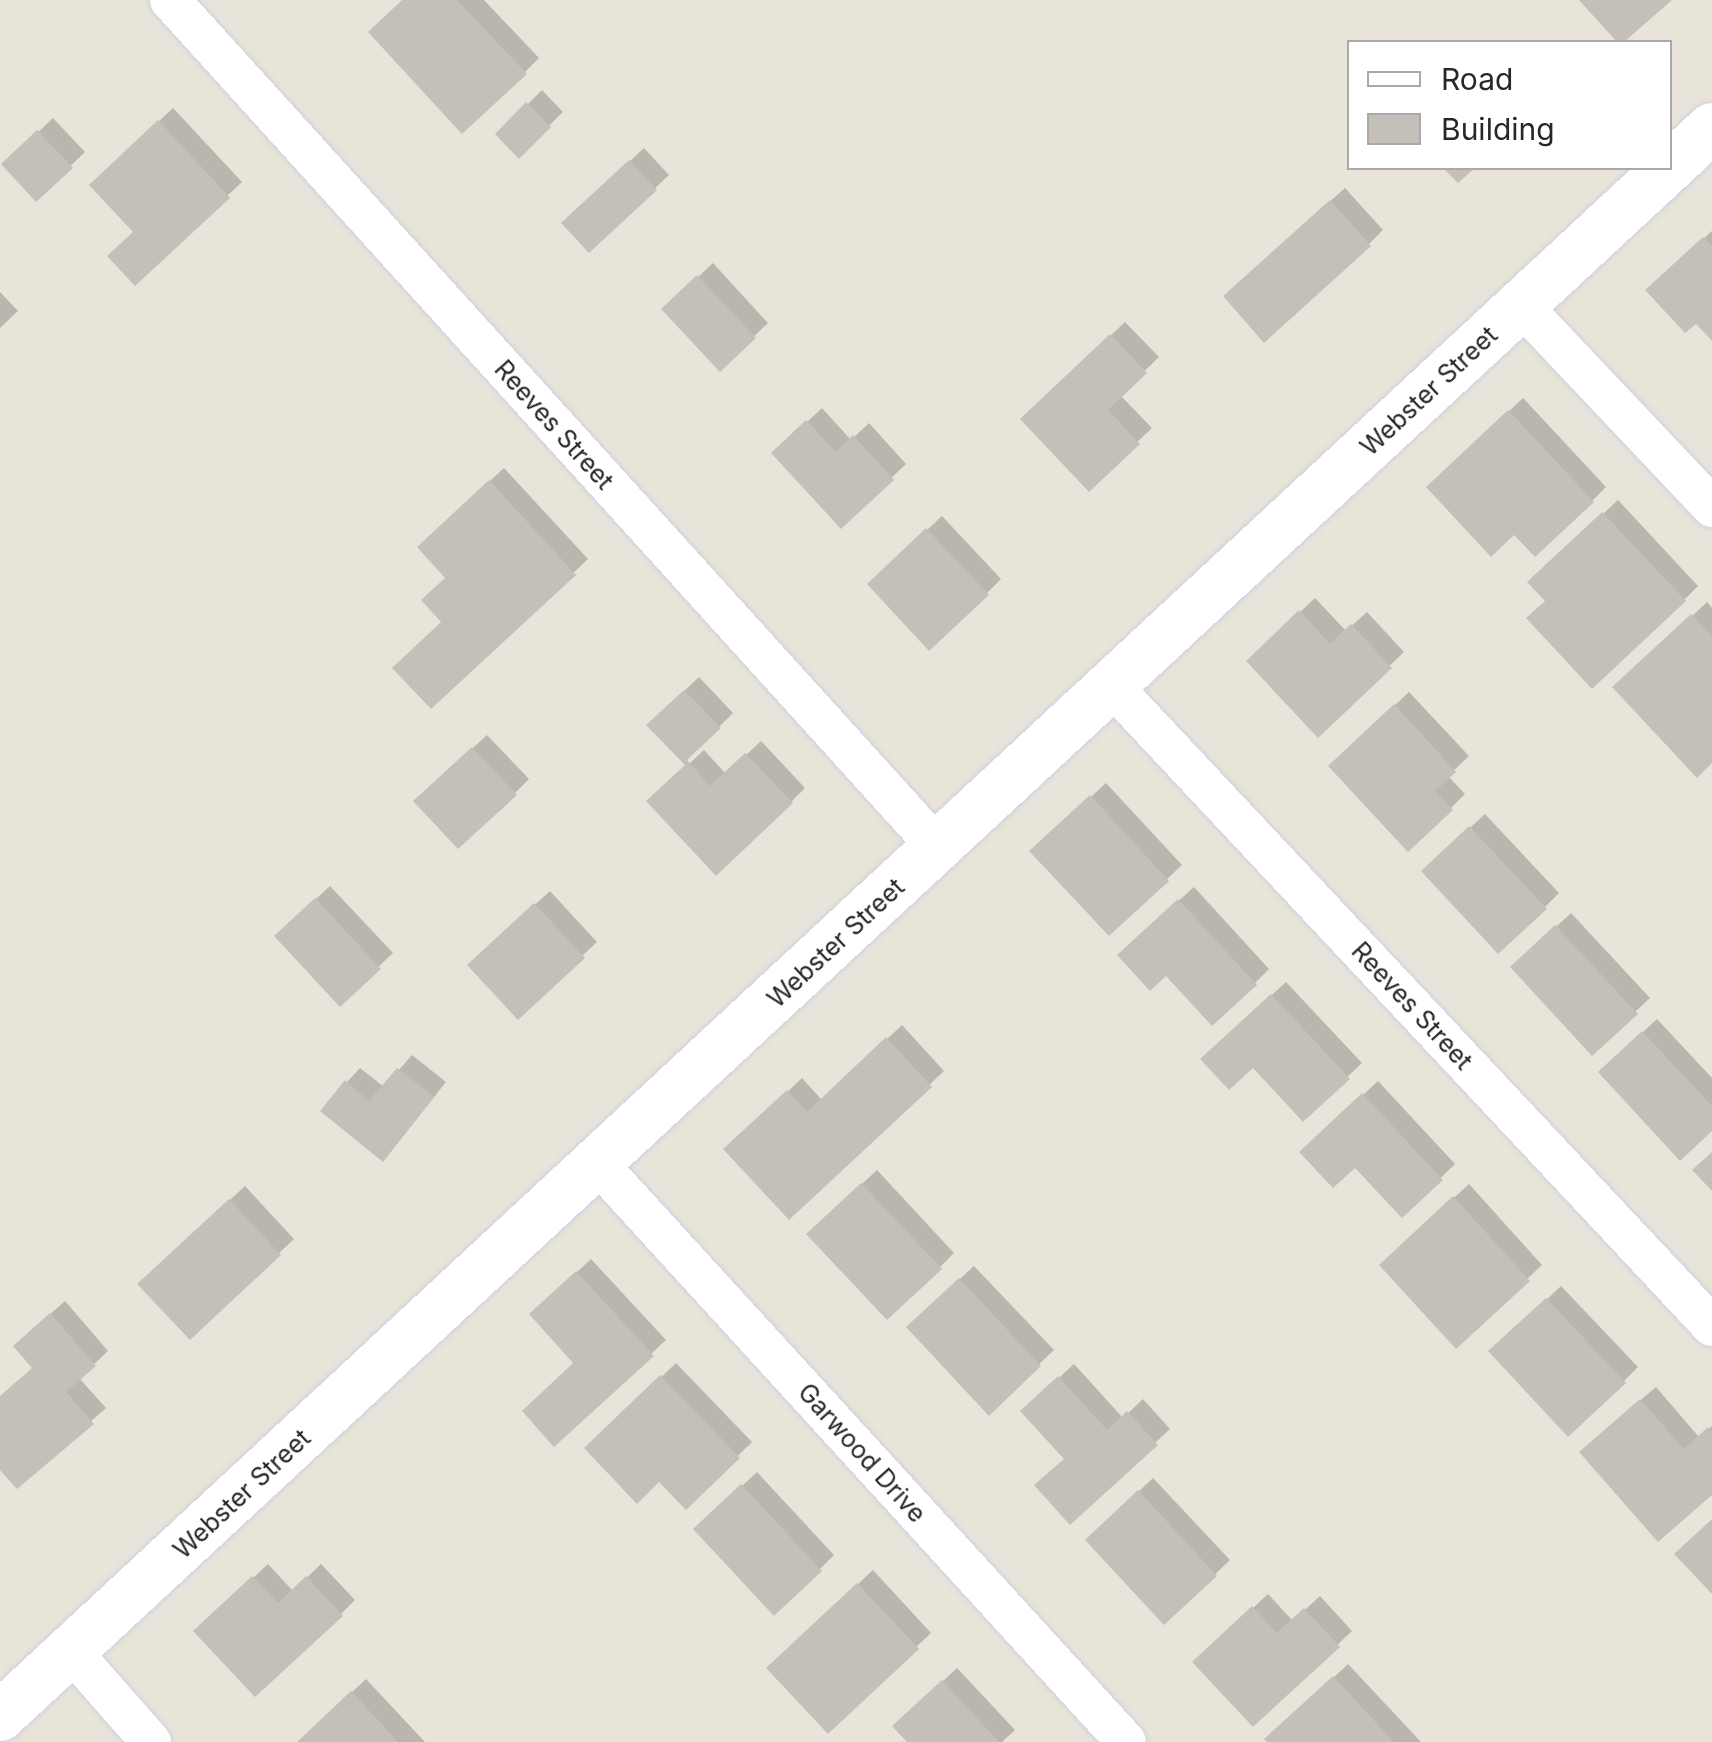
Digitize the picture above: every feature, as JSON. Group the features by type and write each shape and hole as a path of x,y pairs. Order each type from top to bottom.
{"street":[{"name":"Reeves Street","path":"170,0 938,848"},
{"name":"Webster Street","path":"1672,165 1712,128"},
{"name":"Webster Street","path":"0,1716 599,1165 1666,170"},
{"path":"1521,304 1712,507"},
{"name":"Reeves Street","path":"1112,686 1712,1326"},
{"name":"Garwood Drive","path":"599,1165 1126,1742"},
{"path":"71,1651 151,1742"}],"building":[{"path":"402,0 457,0 527,74 462,134 368,32"},
{"path":"1579,0 1672,0 1626,40 1615,40"},
{"path":"526,102 551,127 519,159 495,134"},
{"path":"158,120 230,198 135,286 107,256 133,232 89,185"},
{"path":"37,130 73,168 36,202 1,164"},
{"path":"629,160 657,190 589,253 561,223"},
{"path":"1445,170 1473,170 1458,183"},
{"path":"1330,200 1371,246 1264,343 1223,296"},
{"path":"1703,237 1712,246 1712,341 1696,324 1685,333 1645,290"},
{"path":"697,275 756,338 720,372 661,309"},
{"path":"1110,334 1147,373 1108,410 1140,444 1089,492 1020,419"},
{"path":"1508,410 1594,502 1535,557 1514,535 1491,557 1426,487"},
{"path":"806,420 836,452 853,435 894,480 841,529 771,453"},
{"path":"489,480 576,575 431,709 392,668 441,622 421,600 445,578 417,547"},
{"path":"1602,512 1686,601 1592,689 1526,618 1545,601 1527,582"},
{"path":"926,528 989,595 929,651 867,584"},
{"path":"1299,610 1330,644 1351,624 1392,668 1318,738 1246,661"},
{"path":"1691,614 1712,636 1712,763 1697,778 1612,687"},
{"path":"684,690 721,728 687,760 710,786 745,753 793,803 716,876 646,801 685,765 646,725"},
{"path":"1394,704 1456,772 1435,791 1453,810 1408,852 1328,766"},
{"path":"472,747 517,795 458,849 413,801"},
{"path":"1090,795 1169,881 1109,936 1029,851"},
{"path":"1469,826 1547,909 1498,954 1421,871"},
{"path":"315,898 381,969 340,1007 274,936"},
{"path":"1178,899 1257,985 1212,1026 1166,976 1150,991 1117,955"},
{"path":"534,903 585,958 518,1020 467,965"},
{"path":"1555,925 1638,1014 1592,1056 1510,967"},
{"path":"1271,994 1350,1079 1303,1122 1253,1068 1229,1090 1200,1059"},
{"path":"1642,1031 1712,1106 1712,1131 1680,1161 1598,1072"},
{"path":"886,1037 932,1087 789,1220 723,1149 787,1090 807,1112"},
{"path":"397,1068 434,1097 383,1162 320,1111 345,1080 369,1101"},
{"path":"1362,1093 1443,1180 1402,1218 1355,1168 1333,1188 1299,1152"},
{"path":"1712,1152 1712,1191 1692,1170"},
{"path":"861,1183 942,1269 887,1320 806,1234"},
{"path":"1453,1196 1530,1281 1456,1349 1379,1265"},
{"path":"229,1199 281,1255 190,1340 137,1284"},
{"path":"576,1271 654,1356 554,1447 522,1411 573,1363 529,1314"},
{"path":"959,1278 1041,1366 989,1416 906,1327"},
{"path":"1546,1298 1626,1383 1568,1437 1488,1351"},
{"path":"50,1313 96,1366 66,1392 94,1424 17,1489 0,1470 0,1396 32,1368 13,1346"},
{"path":"660,1375 740,1458 686,1510 659,1482 637,1504 584,1448"},
{"path":"1058,1376 1107,1430 1127,1411 1158,1445 1070,1525 1034,1485 1064,1459 1020,1411"},
{"path":"1640,1399 1684,1449 1708,1427 1712,1432 1712,1495 1658,1542 1579,1452"},
{"path":"741,1484 822,1571 774,1616 693,1529"},
{"path":"1138,1490 1217,1576 1164,1625 1085,1540"},
{"path":"1712,1519 1712,1594 1674,1554"},
{"path":"252,1576 278,1603 306,1576 343,1616 255,1697 193,1631"},
{"path":"857,1583 919,1649 828,1734 766,1668"},
{"path":"1252,1606 1277,1633 1304,1608 1340,1647 1253,1727 1192,1662"},
{"path":"1333,1676 1394,1742 1264,1739"},
{"path":"942,1680 999,1742 907,1742 892,1726"},
{"path":"351,1691 398,1742 297,1742"}]}
